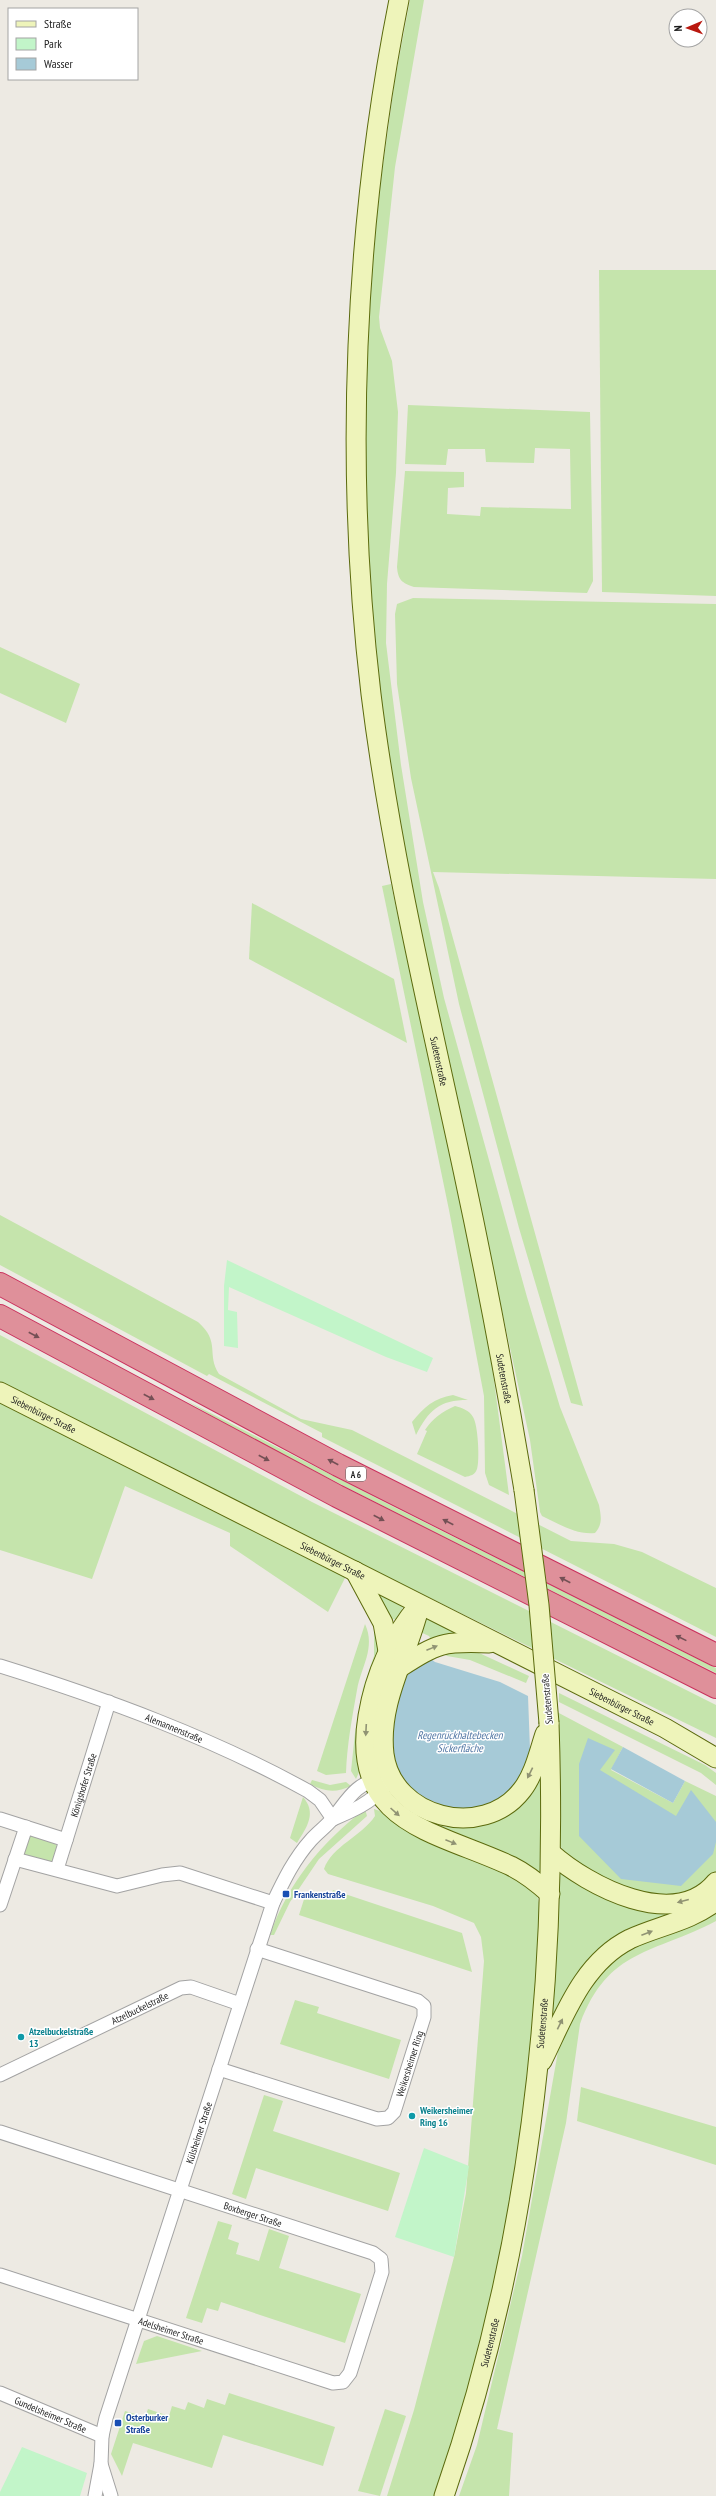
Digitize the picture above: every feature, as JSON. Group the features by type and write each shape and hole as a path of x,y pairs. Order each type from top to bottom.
{"highway":[{"name":"A 6","path":"0,1284 345,1468 716,1655"},
{"path":"0,1316 330,1493 716,1687"}],"main road":[{"name":"Sudetenstraße","path":"399,0 376,132 368,210 358,366 357,489 364,619 371,692 392,834 405,904 496,1331 524,1490 538,1605 549,1723 551,1853 550,1894 537,2071 511,2250 483,2366 444,2496"},
{"name":"Siebenbürger Straße","path":"0,1392 355,1571 496,1644 665,1728 716,1758"},
{"path":"355,1571 383,1623 388,1651"},
{"path":"419,1605 413,1633 386,1707 382,1732 384,1756 392,1777 404,1795 422,1809 450,1818 478,1817 502,1808 522,1790 536,1762 549,1723"},
{"path":"419,1605 400,1627 388,1651 372,1692 366,1727 366,1754 375,1787 394,1812 415,1827 512,1867 550,1894"},
{"path":"399,1668 431,1647 453,1642 496,1644"},
{"name":"Siebenbürger Straße","path":"665,1728 716,1744"},
{"path":"551,1853 566,1866 596,1883 634,1900 668,1905 694,1898 716,1882"},
{"path":"537,2071 573,1997 587,1975 606,1956 629,1940 693,1915 716,1901"}],"street":[{"name":"Alemannenstraße","path":"0,1666 109,1702 211,1742 303,1788 320,1800 333,1819"},
{"name":"Königshofer Straße","path":"56,1869 109,1702"},
{"name":"Külsheimer Straße","path":"95,2496 101,2464 102,2436 137,2320 273,1903 293,1863 310,1841 333,1819 348,1796 375,1787 392,1777"},
{"path":"0,1819 66,1840"},
{"path":"0,1905 26,1827"},
{"path":"15,1859 117,1886 162,1875 180,1874 273,1903"},
{"name":"Weikersheimer Ring","path":"219,2069 377,2119 388,2118 396,2106 424,2017 424,2006 418,2001 257,1949"},
{"name":"Atzelbuckelstraße","path":"0,2075 181,1988 191,1987 240,2004"},
{"name":"Boxberger Straße","path":"0,2132 373,2253 381,2259 382,2272 350,2373 343,2382"},
{"name":"Adelsheimer Straße","path":"0,2275 334,2383 343,2382"},
{"name":"Gundelsheimer Straße","path":"0,2393 102,2436"},
{"name":"Külsheimer Straße","path":"101,2464 111,2496"}],"green space":[{"path":"410,0 424,0 395,167 379,317 380,328 392,361 398,412 396,473 387,584 386,643 401,765 423,902 444,998 527,1297 560,1407 599,1505 601,1516 600,1523 598,1530 595,1533 574,1531 542,1516 540,1512 530,1440 394,812 379,687 366,539 366,342 375,222 395,79"},
{"path":"599,270 716,270 716,596 602,592"},
{"path":"408,405 590,412 593,581 587,593 414,587 401,580 398,575 397,567 405,471 464,472 464,487 448,488 447,514 480,516 481,507 571,509 570,449 535,448 534,463 486,462 485,449 448,449 446,465 405,464"},
{"path":"413,598 716,604 716,879 433,872 439,888 583,1406 571,1403 519,1228 459,1004 411,778 397,684 395,614 397,604"},
{"path":"0,647 80,684 66,723 0,693"},
{"path":"391,884 487,1327 509,1495 489,1485 485,1473 484,1396 449,1210 382,886"},
{"path":"252,903 394,979 407,1043 249,959"},
{"path":"0,1215 198,1322 209,1336 213,1360 219,1374 301,1419 352,1430 571,1541 614,1544 642,1552 716,1588 716,1637 322,1437 322,1433 209,1374 207,1376 0,1265"},
{"path":"227,1260 433,1358 427,1372 386,1357 229,1287 228,1310 237,1312 238,1348 224,1346 224,1286"},
{"path":"0,1335 312,1502 716,1705 716,1738 354,1560 328,1612 230,1546 230,1533 125,1486 92,1579 0,1550"},
{"path":"453,1395 468,1400 449,1402 436,1408 426,1419 416,1435 412,1422 421,1412 440,1398"},
{"path":"185,1400 392,1506 716,1668 716,1673 241,1433"},
{"path":"455,1406 465,1410 473,1417 477,1434 477,1469 474,1474 465,1477 417,1454 427,1431 425,1430 431,1422"},
{"path":"377,1593 403,1607 397,1620 387,1618"},
{"path":"425,1618 458,1634 432,1641 429,1636 418,1631"},
{"path":"365,1624 369,1641 367,1657 357,1690 346,1773 326,1775 317,1771"},
{"path":"378,1629 379,1649 360,1770 356,1779 351,1771 355,1733 363,1688 374,1656 374,1631"},
{"path":"463,1649 477,1652 529,1676 526,1683 470,1660 447,1656 439,1650"},
{"path":"559,1693 705,1765 716,1773 716,1785 701,1773 559,1702"},
{"path":"557,1712 623,1747 611,1770 673,1803 685,1781 716,1796 716,1875 697,1888 681,1896 637,1896 573,1863 558,1843"},
{"path":"537,1772 541,1776 542,1877 447,1835 424,1820 446,1827 469,1826"},
{"path":"312,1780 330,1785 346,1782 351,1786 340,1790 330,1791 310,1784"},
{"path":"303,1797 307,1803 310,1814 307,1826 297,1843 290,1838"},
{"path":"365,1809 367,1816 319,1859 290,1902 274,1935 270,1935 286,1898 308,1865 334,1836"},
{"path":"374,1809 380,1811 398,1825 476,1858 534,1889 539,1900 541,1913 541,1952 523,2119 502,2246 472,2372 434,2496 387,2496 414,2410 454,2257 466,2193 484,1961 481,1937 474,1923 433,1906 328,1874 324,1869 328,1861 340,1847 363,1829 375,1816"},
{"path":"32,1835 53,1841 57,1846 52,1862 23,1854 28,1837"},
{"path":"559,1868 623,1903 713,1899 625,1932 550,2031 558,1924"},
{"path":"333,1890 462,1933 472,1972 299,1915 306,1893 329,1900"},
{"path":"716,1909 716,1921 694,1932 635,1956 619,1967 604,1980 591,1999 580,2024 566,2123 497,2429 513,2433 509,2496 459,2496 477,2445 522,2256 560,2040 594,1976 633,1944"},
{"path":"295,2000 319,2007 317,2013 401,2040 389,2079 280,2044"},
{"path":"581,2087 716,2127 716,2165 577,2121"},
{"path":"264,2095 283,2101 273,2131 400,2173 388,2211 256,2168 246,2199 232,2194"},
{"path":"424,2148 469,2166 454,2257 395,2237"},
{"path":"218,2221 232,2225 228,2239 239,2243 236,2254 259,2261 269,2229 289,2236 279,2268 361,2294 345,2343 221,2302 218,2311 207,2308 202,2323 186,2318"},
{"path":"157,2336 202,2351 136,2364 144,2341"},
{"path":"229,2393 335,2427 323,2466 223,2435 212,2468 133,2443 122,2476 111,2454 125,2411 145,2417 148,2409 169,2416 172,2406 185,2410 188,2402 204,2408 207,2399 225,2405"},
{"path":"385,2409 406,2416 380,2496 358,2491"},
{"path":"22,2447 87,2473 80,2496 0,2496 0,2492"}],"water":[{"name":"Regenrückhaltebecken Sickerfläche","path":"427,1656 435,1662 500,1682 528,1696 530,1750 525,1772 507,1795 483,1809 455,1811 413,1793 401,1778 388,1736 400,1683 411,1667"},
{"path":"588,1738 615,1750 600,1770 676,1816 691,1790 716,1822 716,1842 713,1854 681,1886 621,1879 579,1836 579,1764"},
{"path":"623,1747 685,1781 673,1803 611,1769"}],"place":[{"name":"Frankenstraße","path":"286,1894"},
{"name":"Atzelbuckelstraße 13","path":"21,2037"},
{"name":"Weikersheimer Ring 16","path":"412,2116"},
{"name":"Osterburker Straße","path":"118,2423"}]}
